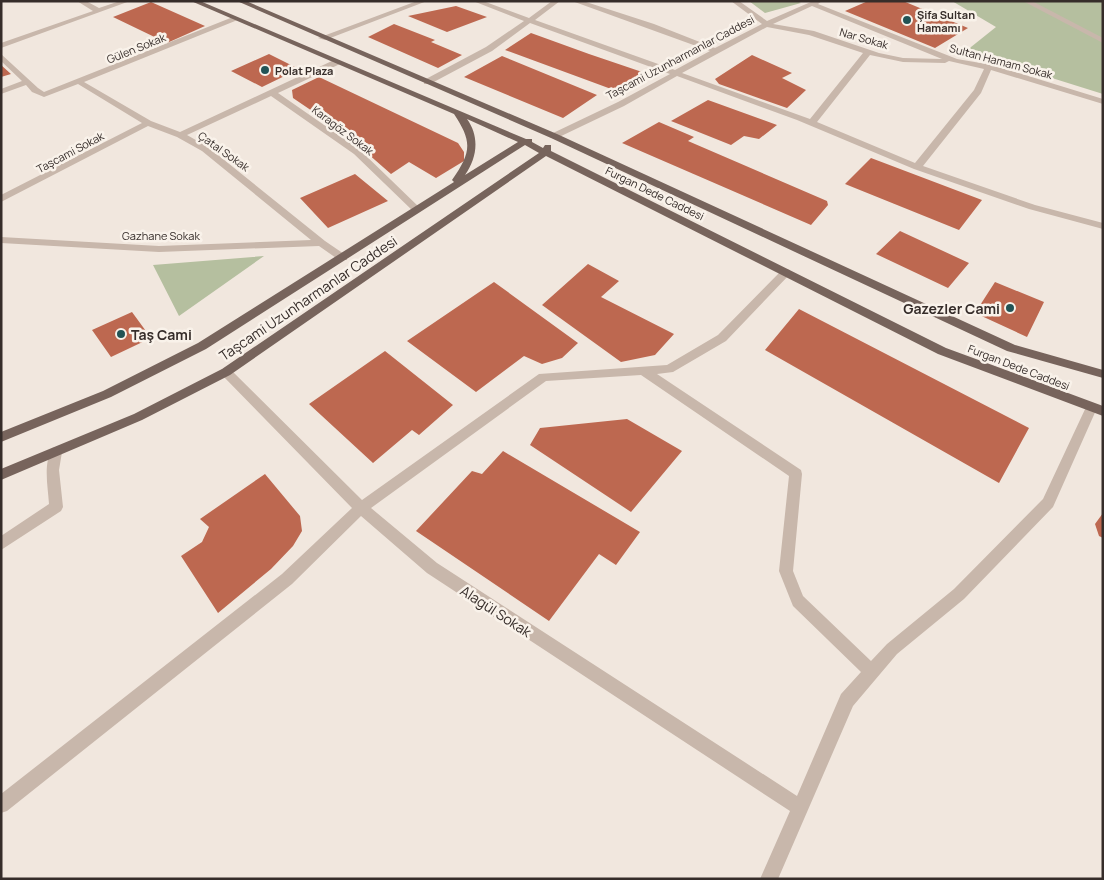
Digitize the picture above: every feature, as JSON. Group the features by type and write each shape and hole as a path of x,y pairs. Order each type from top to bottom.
{"main road":[{"name":"Furgan Dede Caddesi","path":"194,1 546,152 942,351 1097,409"},
{"name":"Furgan Dede Caddesi","path":"240,1 322,38 554,136 1011,348 1103,374"},
{"path":"448,190 467,167 473,145 468,128 454,111"},
{"name":"Taşcami Uzunharmanlar Caddesi","path":"1,437 107,394 172,362 232,328 524,142 554,136"},
{"name":"Taşcami Uzunharmanlar Caddesi","path":"1,475 138,417 226,372 546,152 554,136"}],"street":[{"path":"80,1 99,11"},
{"path":"1,46 127,1"},
{"path":"322,38 424,1"},
{"path":"476,1 812,123 917,167 1032,207 1103,226"},
{"path":"427,82 489,49 531,22 557,1"},
{"path":"575,1 651,26 716,51"},
{"path":"734,1 768,25"},
{"path":"1026,1 1103,41"},
{"name":"Taşcami Uzunharmanlar Caddesi","path":"554,136 579,126 716,51 815,3"},
{"name":"Sultan Hamam Sokak","path":"815,3 955,62 989,67 1103,102"},
{"name":"Gülen Sokak","path":"27,82 44,95 236,19"},
{"name":"Nar Sokak","path":"768,25 811,33 868,52 903,60 955,62"},
{"path":"812,123 868,52"},
{"path":"1,56 27,82 1,92"},
{"path":"180,135 338,62"},
{"path":"917,167 978,91 989,67"},
{"name":"Çatal Sokak","path":"79,82 148,123 180,135 205,149 226,164 321,243 343,258"},
{"name":"Karagöz Sokak","path":"273,93 357,152 417,210"},
{"name":"Taşcami Sokak","path":"1,199 148,123"},
{"name":"Gazhane Sokak","path":"1,240 159,249 321,243"},
{"path":"1,805 288,579 361,508 543,377 669,369 722,338 786,272"},
{"path":"644,371 796,474 786,571 798,601 872,672"},
{"name":"Alagül Sokak","path":"226,372 361,508 432,568 800,808"},
{"path":"769,879 847,700 892,649 959,594 1048,503 1097,409"},
{"path":"1,544 56,507 53,470 56,452"}],"green space":[{"path":"749,1 797,1 801,3 765,13"},
{"path":"952,1 1103,1 1103,94 966,51 996,27"},
{"path":"264,256 179,316 153,265"}],"building":[{"name":"Şifa Sultan Hamamı","path":"868,1 903,1 968,28 935,48 845,11"},
{"path":"151,2 205,26 167,43 113,17"},
{"path":"456,6 487,17 447,32 408,16"},
{"path":"394,24 435,40 431,42 462,55 438,68 368,37"},
{"path":"531,33 648,74 622,93 505,50"},
{"name":"Polat Plaza","path":"269,54 299,69 262,87 231,71"},
{"path":"752,55 792,73 782,78 806,90 787,108 719,84 715,79"},
{"path":"502,56 597,95 563,118 464,77"},
{"path":"1,65 11,74 1,77"},
{"path":"319,77 458,143 464,152 464,161 436,178 409,162 391,174 343,132 293,98 292,90"},
{"path":"708,100 777,125 759,139 744,136 731,145 671,121"},
{"path":"659,122 694,137 688,141 827,201 828,205 811,225 622,143"},
{"path":"871,158 982,200 959,230 845,184"},
{"path":"355,174 388,201 328,228 300,198"},
{"path":"900,231 969,263 948,288 876,254"},
{"path":"588,264 619,281 601,297 674,334 655,355 621,362 542,305"},
{"path":"494,282 578,343 562,358 542,364 524,356 476,392 407,341"},
{"name":"Gazezler Cami","path":"995,282 1044,302 1027,337 975,313"},
{"path":"799,309 1029,428 999,483 765,350"},
{"name":"Taş Cami","path":"132,312 151,338 111,357 92,330"},
{"path":"385,351 453,405 419,435 412,430 373,463 309,404"},
{"path":"627,419 682,451 631,512 530,445 540,428"},
{"path":"503,451 640,532 616,565 599,554 549,621 416,531 472,471 482,474"},
{"path":"265,474 300,516 302,531 293,546 271,569 218,613 181,556 202,542 209,527 200,519"},
{"path":"1103,513 1103,538 1099,536 1095,524"}],"place":[{"name":"Şifa Sultan Hamamı","path":"907,20"},
{"name":"Polat Plaza","path":"265,70"},
{"name":"Gazezler Cami","path":"1010,308"},
{"name":"Taş Cami","path":"121,334"}]}
